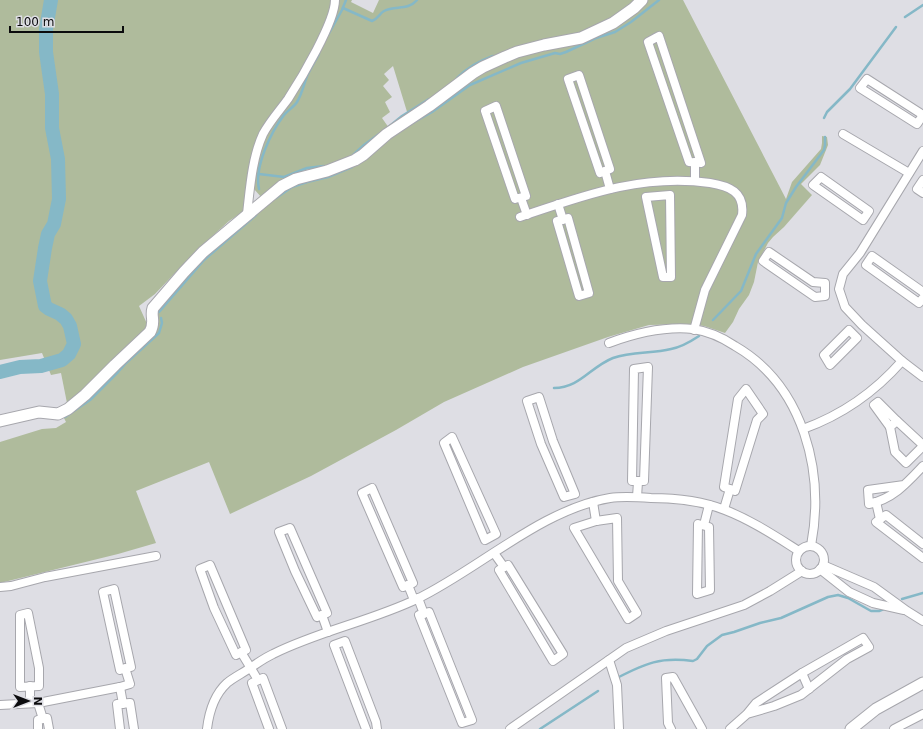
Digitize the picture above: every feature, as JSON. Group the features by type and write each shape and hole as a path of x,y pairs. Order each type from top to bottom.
{"street":[{"path":"247,214 259,144 264,133 289,98 302,76 328,27 335,6 334,0"},
{"path":"0,421 39,412 58,414 68,409 85,396 120,359 150,332 154,325 153,308 184,272 203,252 272,193 290,182 302,177 337,168 363,155 387,134 438,100 473,72 517,52 573,40 590,34 613,23 634,8 642,0"},
{"path":"659,36 700,162 695,162 689,162 648,42 659,36"},
{"path":"579,75 610,169 605,171 600,173 568,79 579,75"},
{"path":"867,79 922,118 917,124 860,88 867,79"},
{"path":"496,106 526,196 520,198 515,199 485,111 496,106"},
{"path":"843,134 921,182 917,189 923,193"},
{"path":"923,151 860,252 843,274 839,289 845,307 862,326 923,377"},
{"path":"695,162 695,181"},
{"path":"605,171 610,189"},
{"path":"821,177 869,211 866,216 863,220 812,185 821,177"},
{"path":"657,181 658,196"},
{"path":"520,198 523,216 610,189 657,181 695,181 720,185 733,190 739,197 742,211 740,220 705,290 694,330"},
{"path":"670,195 671,277 663,277 646,197 658,196 670,195"},
{"path":"558,204 563,220"},
{"path":"866,216 879,222"},
{"path":"568,218 590,293 579,296 557,221 563,220 568,218"},
{"path":"769,252 813,282 824,283 824,289 824,296 815,297 763,261 769,252"},
{"path":"860,252 869,260"},
{"path":"923,292 872,256 869,260 866,266 919,303 923,298"},
{"path":"824,289 839,289"},
{"path":"853,334 862,326"},
{"path":"609,342 651,331 672,329 694,330 707,333 731,343 742,350 771,375 786,394 802,428 811,457 816,486 816,516 811,546"},
{"path":"802,428 830,418 856,403 881,384 902,361"},
{"path":"648,367 644,481 638,482 632,481 634,369 648,367"},
{"path":"746,389 764,414 757,420 735,491 730,489 724,487 738,399 746,389"},
{"path":"539,397 553,441 575,494 570,495 564,497 540,444 527,401 539,397"},
{"path":"878,402 897,421 923,446 906,463 895,452 890,427 874,405 878,402"},
{"path":"890,427 897,421"},
{"path":"452,437 496,534 490,537 485,540 444,443 452,437"},
{"path":"915,454 923,462"},
{"path":"904,485 868,490 869,504 894,494 904,485 923,466"},
{"path":"637,497 638,482"},
{"path":"372,488 413,583 408,585 403,587 362,493 372,488"},
{"path":"724,509 730,489"},
{"path":"570,495 575,508"},
{"path":"207,729 208,718 214,700 227,684 272,654 331,630 401,606 416,599 458,576 557,516 593,502 611,498 637,497 667,498 709,505 724,509 760,526 799,552"},
{"path":"593,502 596,522"},
{"path":"876,502 880,518"},
{"path":"704,525 709,505"},
{"path":"923,544 886,515 876,522 923,558"},
{"path":"617,518 618,581 637,613 628,618 574,528 596,522 617,518"},
{"path":"698,524 704,525 709,527 710,590 697,594 698,524"},
{"path":"290,528 327,613 322,615 317,617 295,571 279,532 290,528"},
{"path":"490,537 504,567"},
{"path":"811,546 819,549 823,556 821,567 813,573 809,573 802,571 797,564 796,559 802,548 811,546"},
{"path":"0,587 156,556"},
{"path":"210,565 246,650 241,652 236,654 214,608 200,569 210,565"},
{"path":"508,565 563,654 553,661 498,570 504,567 508,565"},
{"path":"821,567 849,592 873,603 907,611"},
{"path":"821,567 874,587 923,621"},
{"path":"510,729 626,648 666,631 744,604 770,591 802,571"},
{"path":"408,585 424,614"},
{"path":"114,589 132,667 125,668 120,670 103,592 114,589"},
{"path":"429,612 472,720 462,723 419,616 424,614 429,612"},
{"path":"28,613 39,668 39,686 30,686 20,687 20,615 28,613"},
{"path":"322,615 339,643"},
{"path":"733,728 748,714 756,703 802,673 863,638 869,647 847,659 801,695 774,706 748,714"},
{"path":"366,729 334,645 344,641 376,722 377,729"},
{"path":"241,652 258,680"},
{"path":"609,660 618,686 619,729"},
{"path":"0,706 34,703 130,684 125,668"},
{"path":"802,673 809,689"},
{"path":"671,729 668,723 666,678 673,677 702,729"},
{"path":"269,729 252,683 263,678 282,729"},
{"path":"851,729 876,709 923,683"},
{"path":"30,686 34,703 42,719"},
{"path":"120,687 123,704"},
{"path":"120,729 117,704 130,703 134,729"},
{"path":"894,729 923,714"},
{"path":"38,729 38,720 47,718 49,729"}],"green space":[{"path":"0,0 332,0 328,21 293,86 267,124 244,211 229,221 196,251 155,294 139,306 148,326 67,403 61,373 51,375 42,353 0,360"},
{"path":"336,0 352,0 351,2 373,13 379,0 640,0 594,31 517,51 408,115 393,66 384,74 389,80 383,86 392,97 385,102 390,112 382,118 389,128 353,158 320,168 304,170 290,177 262,198 253,188 261,149 266,135 303,78"},
{"path":"647,0 683,0 786,199 792,182 821,149 822,136 827,137 828,145 820,165 801,184 812,195 768,243 758,262 754,282 749,295 725,333 704,326 689,324 649,325 608,337 523,367 444,402 311,476 230,514 209,462 136,491 156,543 118,554 0,583 0,442 42,429 56,428 66,422 63,416 157,331 159,321 155,312 203,258 284,189 324,175 507,58 571,43"}],"waterway":[{"path":"0,372 20,367 41,366 62,360 69,354 74,344 70,326 66,319 45,306 40,281 48,234 54,224 59,199 58,159 52,128 52,94 46,52 46,29 51,0"},
{"path":"328,35 346,0"},
{"path":"343,8 372,21 388,9 410,6 417,0"},
{"path":"409,125 432,112 470,85 521,63 555,53 560,54 596,38 615,32 631,22 659,0"},
{"path":"905,17 923,5"},
{"path":"824,118 827,112 850,89 896,27"},
{"path":"259,189 258,180 261,160 269,140 284,115 297,102 307,76 319,54"},
{"path":"457,78 474,65 493,56"},
{"path":"386,129 402,116 429,99"},
{"path":"353,155 379,134"},
{"path":"713,320 741,291 756,254 782,218 786,203 824,150 825,137"},
{"path":"259,174 284,177 307,168 324,166"},
{"path":"276,198 292,187 328,177 352,167"},
{"path":"159,312 204,260 256,215"},
{"path":"65,417 90,400 126,363 159,333 162,323 161,318"},
{"path":"554,388 571,385 598,366 613,358 627,354 664,351 686,344 699,336"},
{"path":"902,599 923,593"},
{"path":"617,678 636,668 654,662 671,660 693,661 697,659 707,646 722,635 781,618 828,597 838,595 848,598 871,611 879,611 884,609"},
{"path":"540,729 598,691"}]}
